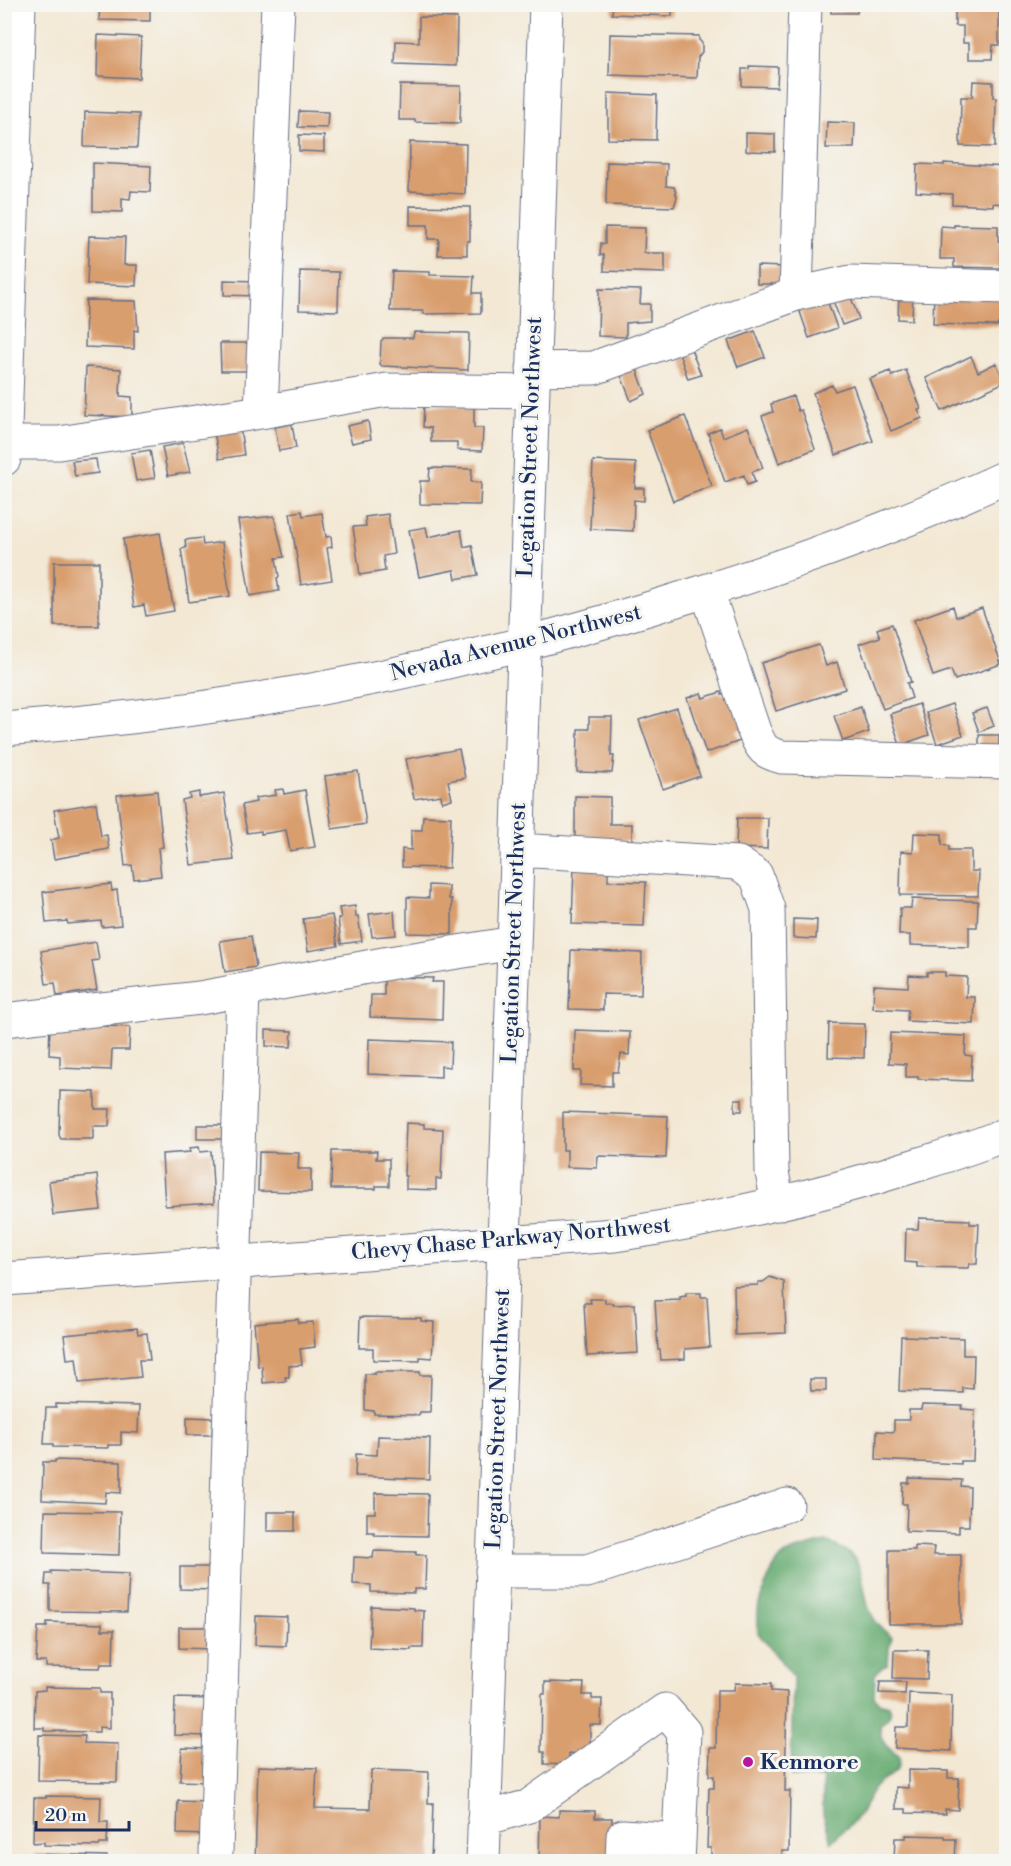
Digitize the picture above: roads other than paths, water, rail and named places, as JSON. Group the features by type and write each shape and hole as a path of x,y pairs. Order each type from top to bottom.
{"street":[{"path":"4,459 19,4"},
{"path":"261,412 278,4"},
{"name":"Legation Street Northwest","path":"483,1862 546,4"},
{"path":"796,294 805,4"},
{"path":"5,443 58,443 387,390 533,380 594,368 796,294 850,282 1006,287"},
{"name":"Nevada Avenue Northwest","path":"4,729 135,717 272,697 379,677 523,643 616,619 707,591 854,540 1006,477"},
{"path":"707,591 754,731 762,748 769,753 782,757 1006,762"},
{"path":"516,850 738,863 756,875 768,909 772,1172 778,1204"},
{"path":"4,1020 200,998 389,963 514,943"},
{"path":"216,1853 243,990"},
{"name":"Chevy Chase Parkway Northwest","path":"4,1279 615,1235 778,1204 881,1177 1006,1134"},
{"path":"492,1571 587,1571 787,1505"},
{"path":"484,1819 529,1806 665,1710 684,1732 678,1851 623,1836 622,1862"}],"place":[{"name":"Kenmore","path":"748,1762"}]}
